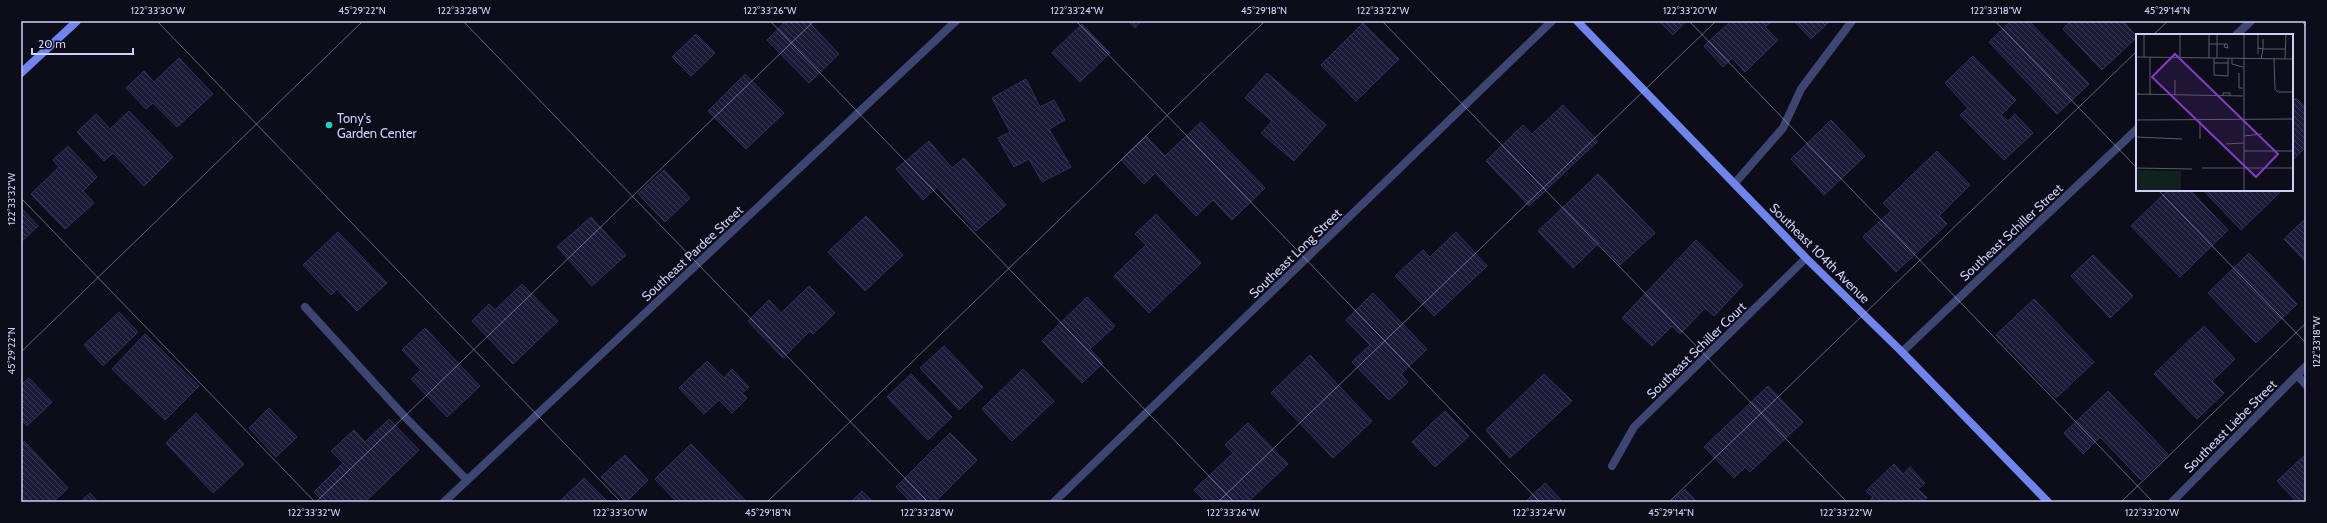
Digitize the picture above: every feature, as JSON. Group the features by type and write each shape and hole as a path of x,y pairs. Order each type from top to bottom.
{"street":[{"path":"21,73 77,21"},
{"name":"Southeast Pardee Street","path":"444,502 956,21"},
{"name":"Southeast Long Street","path":"1054,502 1552,21"},
{"name":"Southeast 104th Avenue","path":"1577,21 1806,258 1902,352 2048,502"},
{"path":"1734,183 1783,128 1801,89 1852,21"},
{"path":"2237,34 2251,21"},
{"name":"Southeast Schiller Street","path":"1902,352 2136,130"},
{"name":"Southeast Schiller Court","path":"1612,466 1634,427 1806,258"},
{"path":"305,307 405,417 467,480"},
{"name":"Southeast Liebe Street","path":"2172,502 2306,366"},
{"path":"2297,375 2306,385"}],"building":[{"path":"786,21 808,21 839,54 809,83 767,40"},
{"path":"1128,21 1141,21 1135,28"},
{"path":"1659,21 1686,21 1673,35"},
{"path":"1731,21 1772,21 1765,27 1778,40 1745,72 1732,58 1723,67 1704,46"},
{"path":"1794,21 1830,21 1811,39"},
{"path":"2011,21 2029,21 2089,84 2057,114 1989,42"},
{"path":"2071,21 2123,21 2136,36 2136,38 2102,70 2063,29"},
{"path":"1363,23 1399,59 1356,101 1321,65"},
{"path":"1082,24 1110,53 1080,82 1052,53"},
{"path":"696,34 715,53 691,76 672,57"},
{"path":"1973,56 2016,100 2001,115 2008,121 2015,114 2033,133 2004,160 1960,115 1968,108 1945,83"},
{"path":"179,58 213,94 177,127 153,103 146,109 126,88 144,71 154,82"},
{"path":"1267,73 1326,125 1294,161 1261,133 1272,121 1245,98"},
{"path":"745,74 784,113 746,149 708,111"},
{"path":"1026,79 1040,107 1054,100 1065,120 1049,129 1071,167 1042,182 1029,159 1014,167 998,138 1010,132 992,98"},
{"path":"2296,98 2306,108 2306,147 2293,160 2293,101"},
{"path":"1563,105 1598,141 1529,206 1486,161 1523,125 1532,134"},
{"path":"129,111 173,157 144,186 113,153 104,161 77,132 96,114 110,129"},
{"path":"1831,120 1865,156 1824,195 1791,159"},
{"path":"1201,122 1265,188 1232,220 1213,200 1196,216 1155,173 1144,184 1121,160 1146,136 1165,156"},
{"path":"929,141 952,168 964,158 1006,205 976,231 937,187 923,200 896,169"},
{"path":"68,146 97,177 83,191 94,203 65,229 31,194 59,167 53,160"},
{"path":"1937,151 1970,185 1939,216 1947,224 1896,272 1863,237 1891,211 1883,203"},
{"path":"664,170 690,198 665,222 638,194"},
{"path":"1598,174 1655,233 1620,265 1599,243 1573,268 1538,231"},
{"path":"2167,191 2191,191 2228,230 2180,277 2131,226"},
{"path":"2204,191 2281,191 2241,230"},
{"path":"21,208 38,226 21,242"},
{"path":"1156,214 1201,263 1149,313 1114,276 1146,245 1135,234"},
{"path":"866,216 903,255 865,291 828,252"},
{"path":"591,217 626,255 592,286 557,247"},
{"path":"2306,218 2306,262 2284,239"},
{"path":"338,232 387,283 357,311 337,289 331,295 303,265"},
{"path":"1456,232 1487,266 1434,316 1395,276 1423,250 1430,257"},
{"path":"1696,240 1743,285 1714,316 1705,308 1680,334 1672,326 1652,346 1622,318"},
{"path":"2249,253 2297,304 2256,343 2208,293"},
{"path":"2093,255 2133,296 2110,318 2071,276"},
{"path":"522,284 558,321 513,364 472,321 489,304 495,310"},
{"path":"809,286 835,313 813,334 810,331 783,358 748,321 769,300 781,313"},
{"path":"1373,293 1427,349 1401,374 1408,382 1389,400 1352,362 1370,345 1346,320"},
{"path":"1087,297 1115,326 1090,349 1103,363 1082,383 1042,341"},
{"path":"2034,299 2094,362 2056,398 1996,335"},
{"path":"119,312 138,332 103,366 84,345"},
{"path":"2204,326 2235,359 2212,381 2224,393 2197,419 2154,374"},
{"path":"425,328 480,386 447,417 411,379 421,370 402,350"},
{"path":"145,334 199,386 165,420 112,369"},
{"path":"944,346 983,387 959,410 920,368"},
{"path":"1310,355 1372,421 1333,458 1271,393"},
{"path":"707,361 724,378 732,369 749,387 742,393 747,398 732,413 719,400 704,414 679,388"},
{"path":"1023,369 1054,401 1012,441 982,409"},
{"path":"911,374 952,417 928,440 887,397"},
{"path":"1544,374 1572,401 1510,458 1486,430"},
{"path":"29,378 52,402 27,426 21,420 21,385"},
{"path":"1768,386 1803,422 1750,472 1745,467 1734,478 1704,447"},
{"path":"2108,391 2168,454 2141,480 2100,437 2083,454 2064,433"},
{"path":"269,408 297,437 276,457 249,428"},
{"path":"1445,411 1469,436 1435,467 1412,442"},
{"path":"196,413 244,464 213,493 166,443"},
{"path":"389,419 419,450 365,502 324,502 314,492 343,463 331,451 354,430 365,442"},
{"path":"1248,423 1288,464 1248,502 1206,502 1194,490 1233,453 1225,445"},
{"path":"950,433 977,460 935,502 911,502 896,487"},
{"path":"24,441 68,488 53,502 21,502 21,444"},
{"path":"691,444 747,502 677,502 655,479"},
{"path":"2306,454 2306,502 2297,502 2277,481"},
{"path":"625,455 648,480 626,502 601,477"},
{"path":"1894,464 1903,474 1910,467 1925,483 1918,489 1927,498 1923,502 1868,502 1873,497 1866,491"},
{"path":"584,478 608,502 559,502"},
{"path":"1545,483 1563,502 1525,502"},
{"path":"1685,489 1697,502 1671,502"},
{"path":"862,491 873,502 851,502"},
{"path":"90,493 98,502 80,502"}],"place":[{"name":"Tony's Garden Center","path":"329,125"}]}
